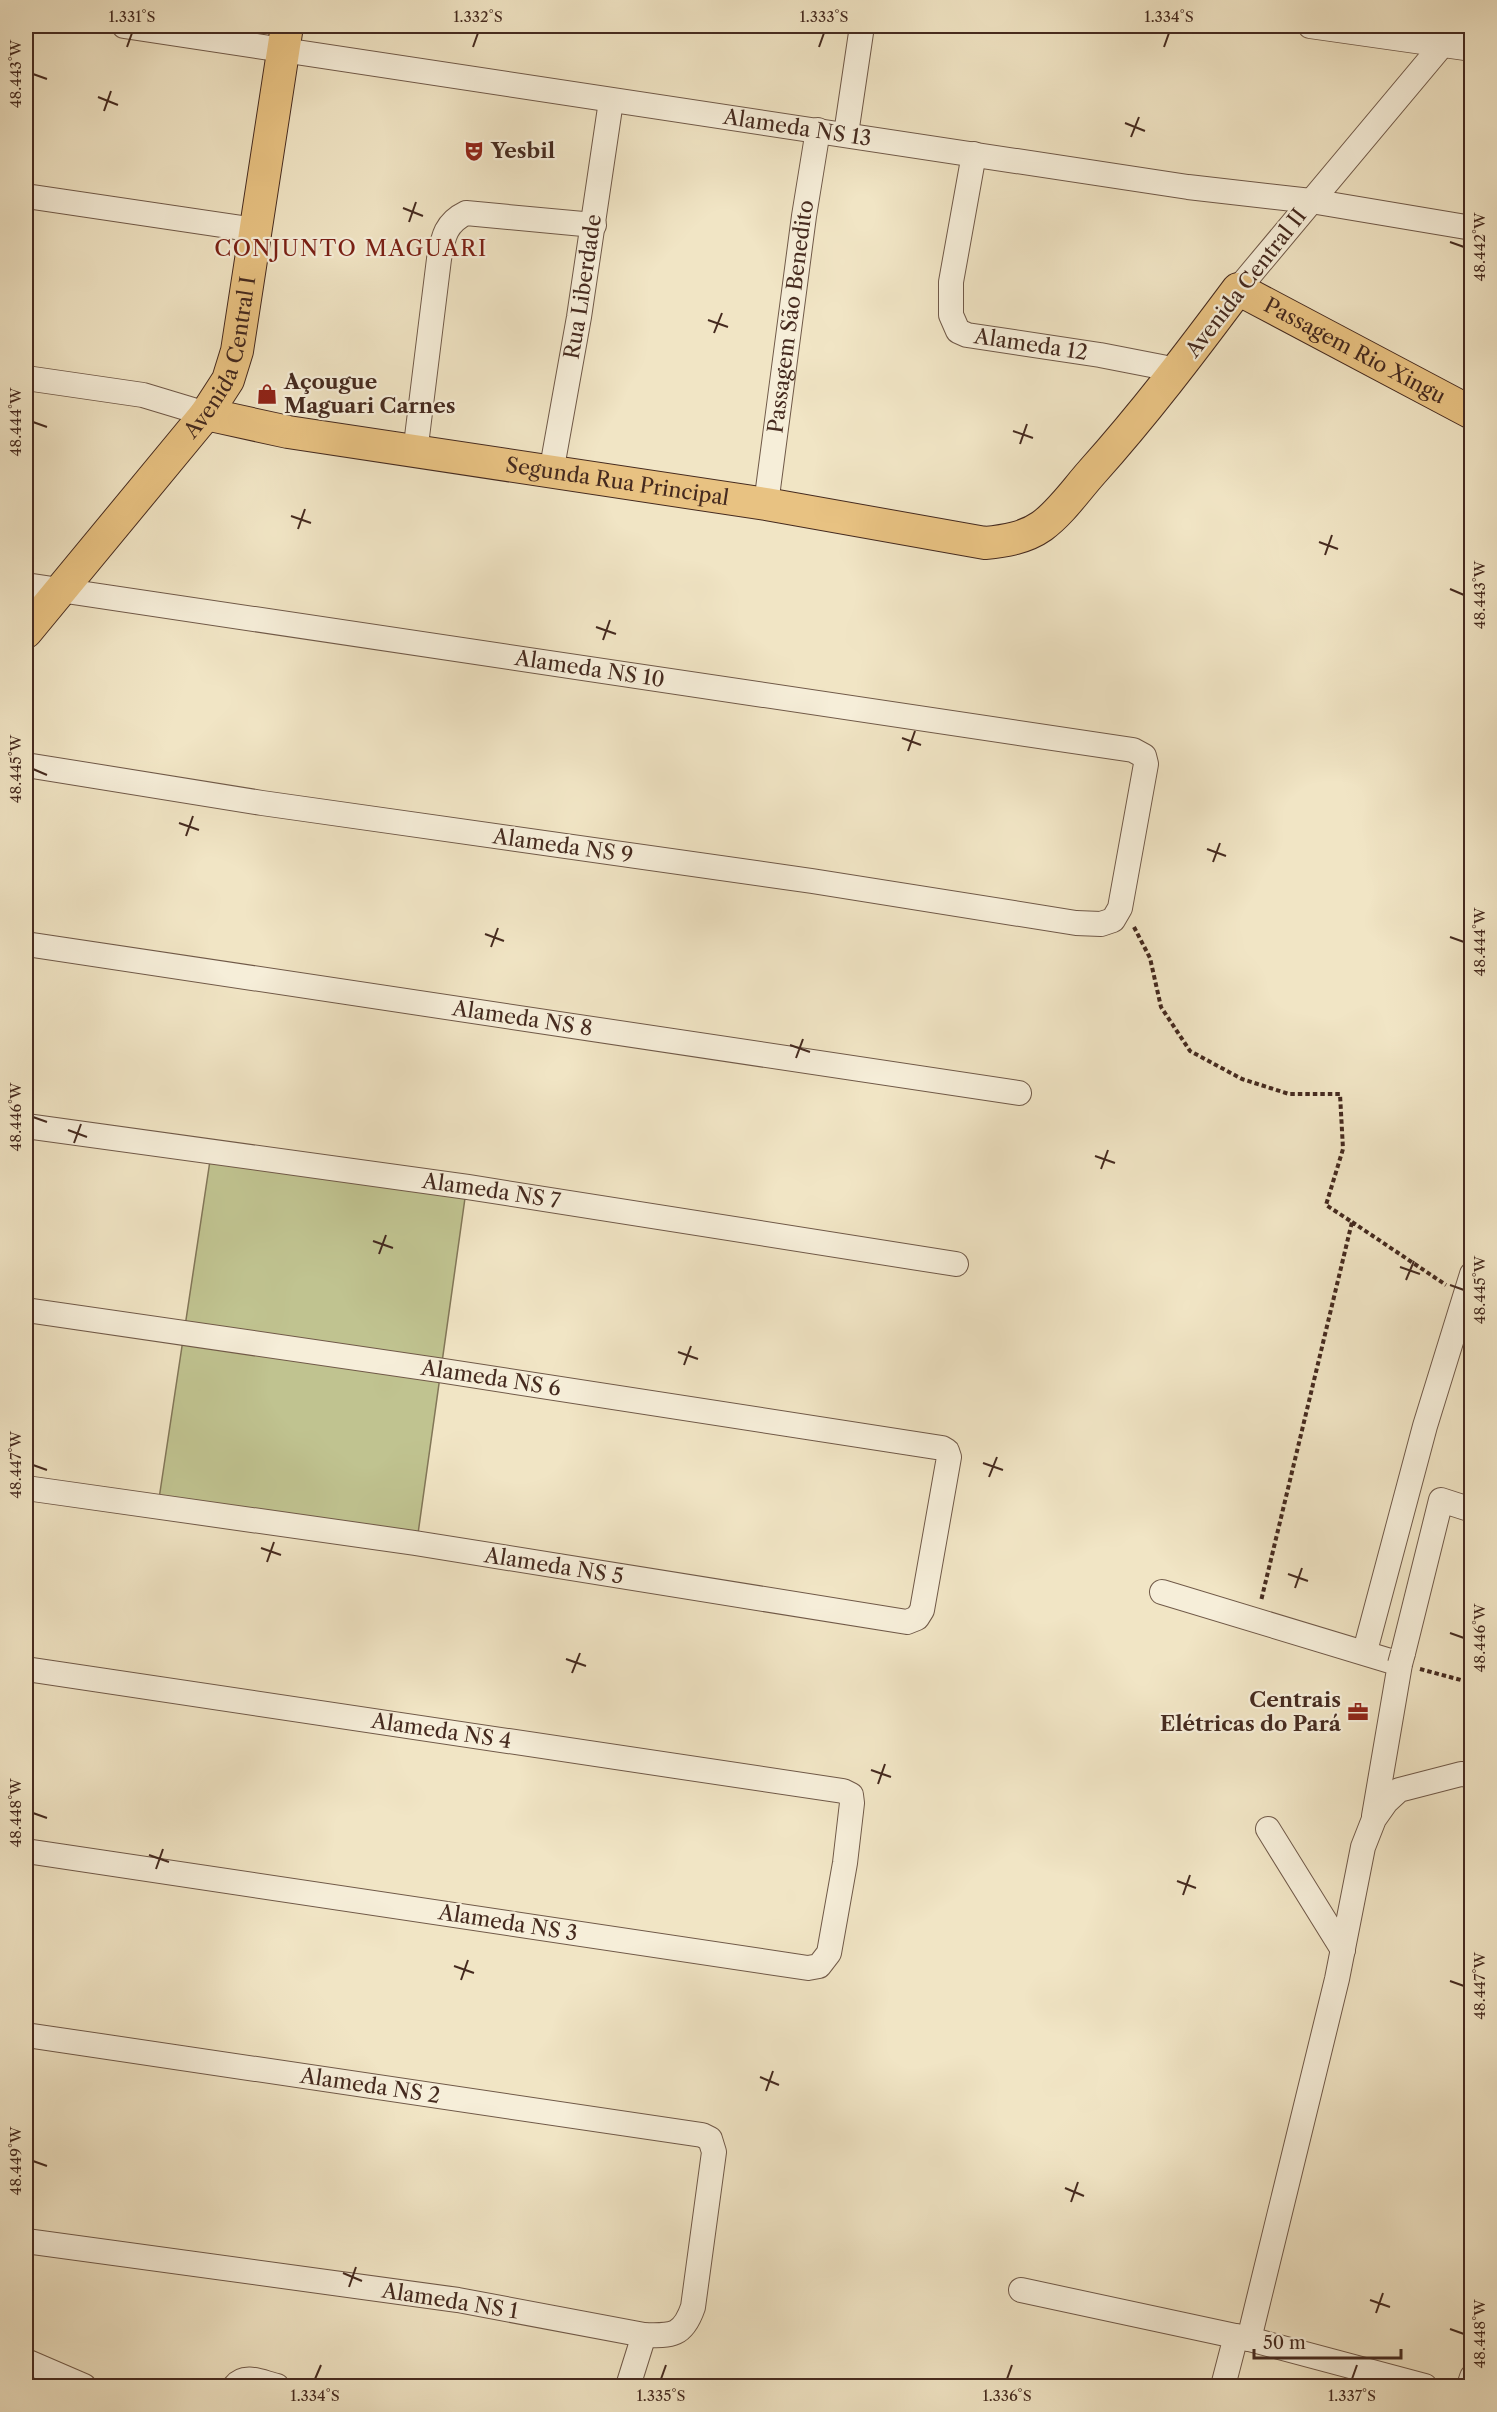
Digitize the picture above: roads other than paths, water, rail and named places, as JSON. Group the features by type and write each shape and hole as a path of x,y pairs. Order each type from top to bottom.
{"main road":[{"name":"Avenida Central I","path":"26,632 206,414 228,380 234,366 285,38"},
{"name":"Avenida Central II","path":"1028,534 1042,526 1056,512 1113,448 1177,370 1238,289"},
{"name":"Passagem Rio Xingu","path":"1238,289 1472,413"},
{"name":"Segunda Rua Principal","path":"206,414 288,432 415,453 766,504 985,543 1004,541 1028,534"}],"street":[{"name":"Alameda NS 13","path":"124,26 285,38 611,100 1188,187 1311,201 1472,228"},
{"path":"846,134 862,26"},
{"path":"1310,26 1472,49"},
{"name":"Avenida Central II","path":"1238,289 1458,26"},
{"name":"Rua Liberdade","path":"551,473 594,225 611,100"},
{"name":"Passagem São Benedito","path":"766,504 804,216 818,130"},
{"name":"Alameda 12","path":"974,154 951,282 951,315 958,331 967,335 1100,355 1177,370"},
{"path":"26,196 255,230"},
{"path":"415,453 439,259 444,235 451,222 466,213 594,225"},
{"path":"26,378 143,395 206,414"},
{"name":"Alameda NS 10","path":"26,585 1133,750 1144,756 1146,764 1121,902 1116,918 1101,924"},
{"name":"Alameda NS 9","path":"26,765 262,804 789,878 1076,923 1101,924"},
{"name":"Alameda NS 8","path":"26,944 1019,1093"},
{"name":"Alameda NS 7","path":"26,1126 468,1188 956,1263"},
{"path":"1365,1651 1425,1426 1472,1274"},
{"name":"Alameda NS 6","path":"26,1310 942,1448 949,1456"},
{"name":"Alameda NS 5","path":"26,1488 415,1544 907,1622 917,1618 922,1610 949,1456"},
{"path":"1223,2386 1242,2338 1343,1950 1363,1847 1374,1819 1402,1658 1441,1500 1472,1510"},
{"path":"1162,1592 1365,1651 1402,1658"},
{"name":"Alameda NS 4","path":"26,1669 843,1791 852,1799"},
{"path":"1374,1819 1386,1802 1399,1790 1461,1774 1472,1774"},
{"name":"Alameda NS 3","path":"26,1851 808,1968 819,1966 829,1953 845,1863 852,1799"},
{"path":"1268,1828 1343,1950"},
{"name":"Alameda NS 2","path":"26,2035 702,2135 711,2142"},
{"name":"Alameda NS 1","path":"26,2241 458,2300 644,2335 670,2336 681,2329 693,2307 714,2152 711,2142"},
{"path":"1021,2290 1242,2338 1425,2386"},
{"path":"628,2386 644,2335"},
{"path":"26,2361 84,2386"},
{"path":"1469,2386 1472,2377"},
{"path":"239,2383 252,2380 277,2386"}],"place":[{"name":"Yesbil","path":"474,151"},
{"name":"Açougue Maguari Carnes","path":"267,394"},
{"name":"Centrais Elétricas do Pará","path":"1358,1712"}],"district":[{"name":"CONJUNTO MAGUARI","path":"351,248"}]}
